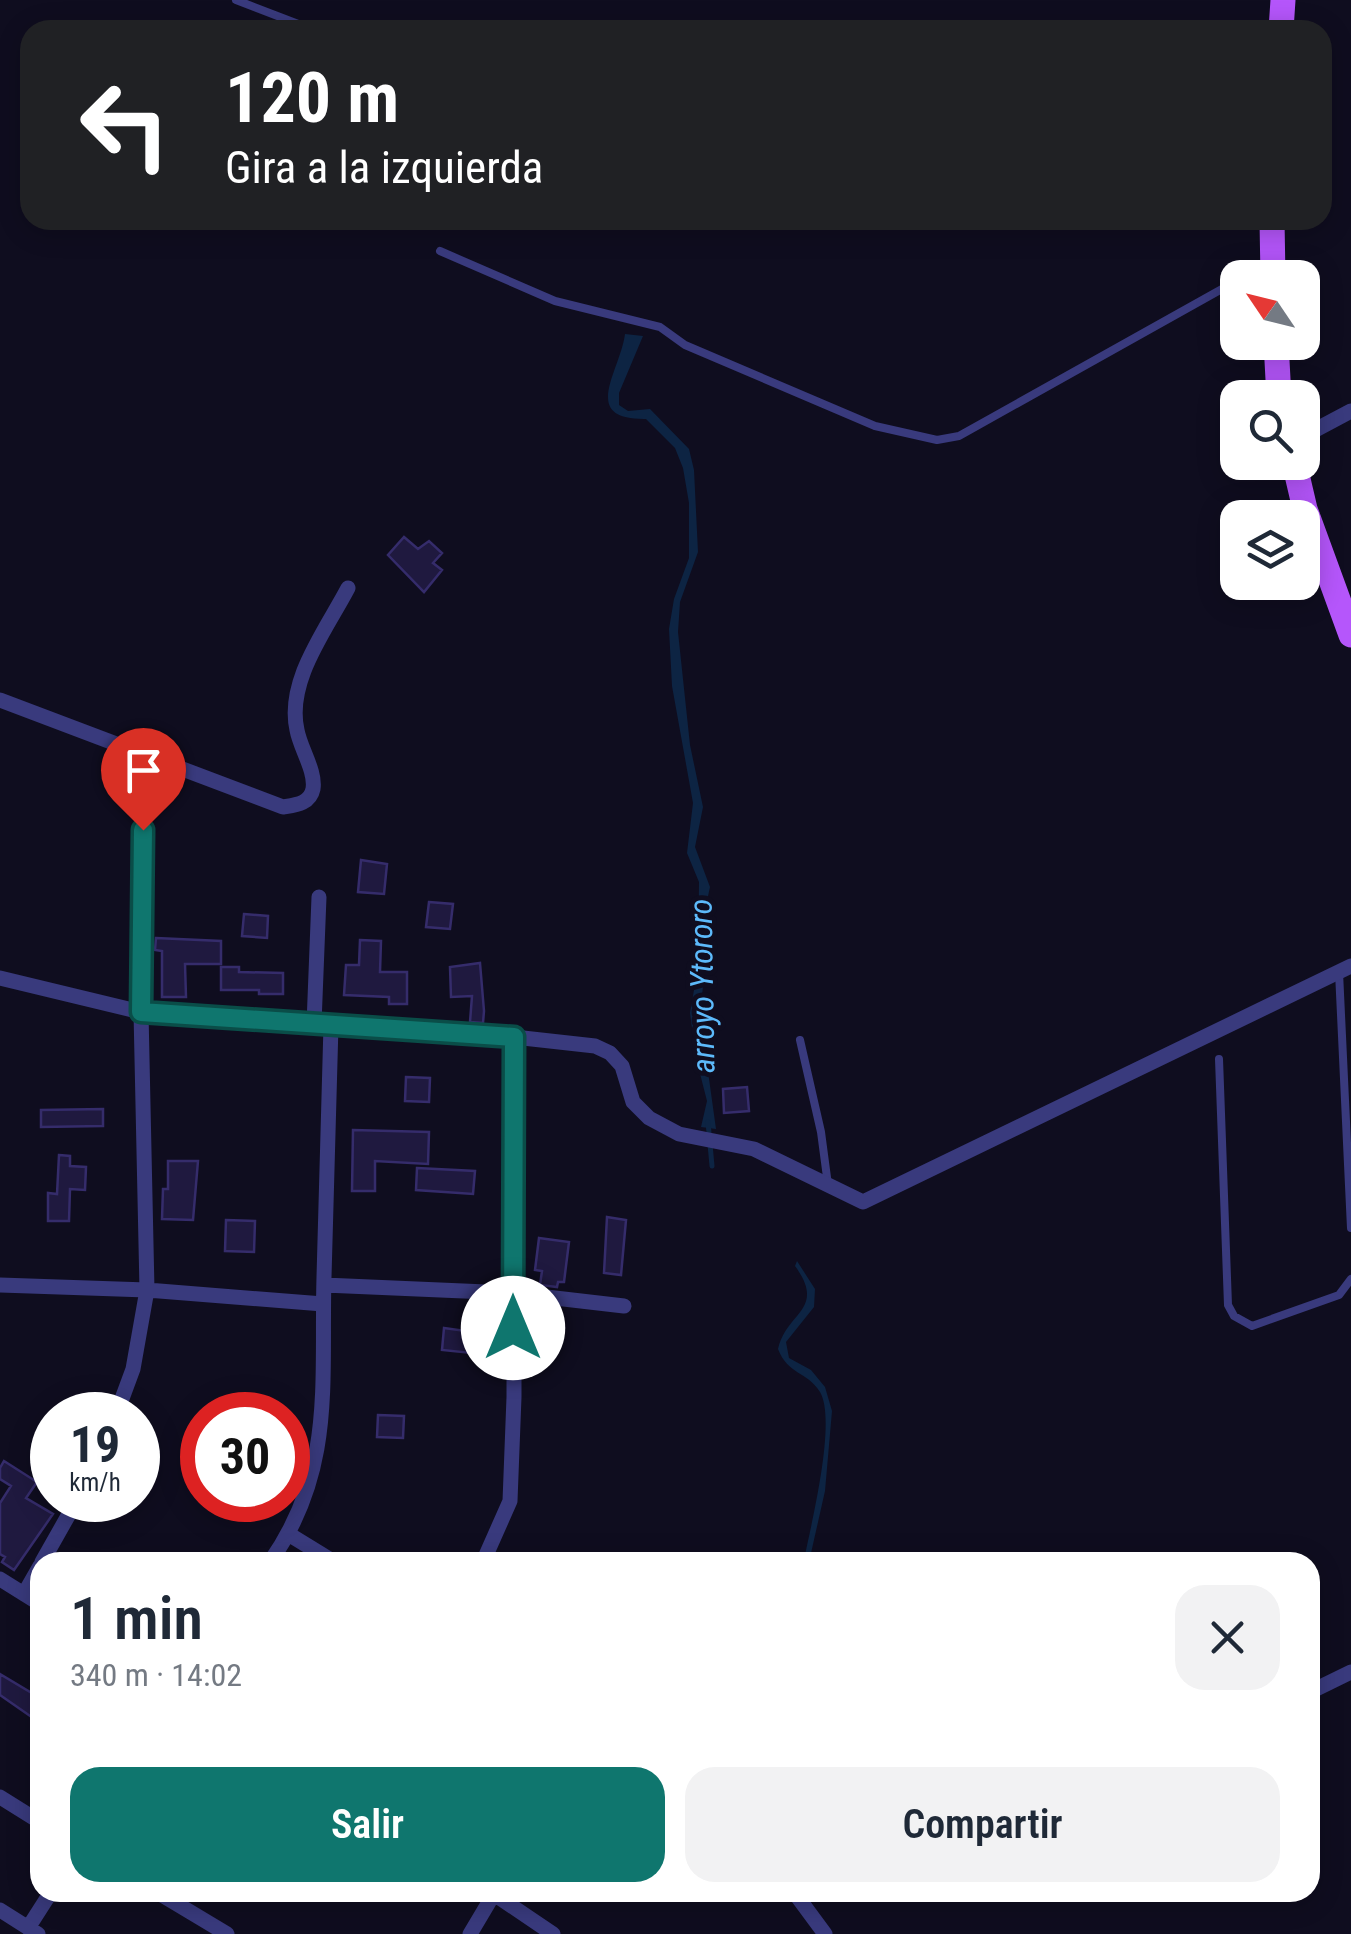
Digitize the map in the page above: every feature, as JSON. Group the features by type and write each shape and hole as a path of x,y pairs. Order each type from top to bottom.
{"main road":[{"path":"1272,230 1273,260"},
{"path":"1299,480 1351,635"}],"street":[{"path":"1320,427 1351,411"},
{"path":"0,700 283,807 302,804 311,796 314,785 296,730 294,707 299,682 348,588"},
{"path":"124,1392 133,1368 147,1290 141,1012 143,830"},
{"path":"314,1024 319,897"},
{"path":"0,978 141,1012 594,1046 610,1053 622,1066 633,1102 649,1118 686,1136 754,1149 863,1202 1345,969"},
{"path":"277,1552 307,1496 318,1455 324,1379 331,1026"},
{"path":"488,1552 510,1501 514,1397 514,1037"},
{"path":"324,1284 512,1293 624,1306"},
{"path":"0,1285 147,1290 323,1304"},
{"path":"48,1552 65,1522"},
{"path":"290,1534 318,1552"},
{"path":"0,1578 30,1598"},
{"path":"24,1594 30,1583"},
{"path":"1320,1687 1351,1672"},
{"path":"0,1797 30,1816"},
{"path":"0,1910 33,1931 46,1902"},
{"path":"174,1902 227,1934"},
{"path":"470,1934 488,1902"},
{"path":"506,1902 553,1934"},
{"path":"801,1902 825,1934"}],"lane":[{"path":"236,0 288,20"},
{"path":"440,251 555,301 654,326 686,345 875,426 937,440 958,436 1220,290"},
{"path":"1345,969 1351,1228"},
{"path":"800,1040 821,1132 828,1185"},
{"path":"1219,1059 1228,1305 1234,1316 1252,1326 1340,1295 1351,1279"}],"water":[{"path":"625,334 643,336 619,393 619,405 628,411 650,409 689,449 694,470 698,552 680,602 678,632 690,745 703,807 695,847 710,887 705,910 708,940 700,1014 716,1129 701,1127 707,1101 690,1013 698,967 699,882 687,853 693,803 672,686 669,629 674,599 689,558 689,503 675,448 646,419 626,417 609,403 608,391"},
{"path":"797,1261 815,1289 814,1307 786,1342 789,1358 811,1370 825,1387 832,1411 825,1491 811,1552 806,1552 826,1426 820,1392 787,1364 778,1349 806,1302 804,1281 795,1266"}],"building":[{"path":"404,537 418,549 429,541 442,553 433,563 442,570 424,592 388,555"},
{"path":"361,860 387,864 384,894 358,892"},
{"path":"429,902 453,904 450,929 426,927"},
{"path":"244,914 268,916 267,938 242,936"},
{"path":"156,938 221,941 221,964 185,964 186,997 162,997 162,951 155,950"},
{"path":"360,940 381,941 380,972 407,972 407,1004 389,1004 389,997 344,995 346,965 359,965"},
{"path":"480,963 483,1023 470,1022 472,996 451,997 450,967"},
{"path":"221,967 239,967 239,972 283,973 283,994 221,990"},
{"path":"406,1077 430,1078 429,1102 405,1101"},
{"path":"747,1087 749,1111 724,1113 723,1089"},
{"path":"103,1109 103,1126 41,1127 41,1110"},
{"path":"353,1130 429,1132 428,1164 375,1161 375,1191 352,1191"},
{"path":"59,1155 70,1156 70,1166 86,1167 85,1190 70,1189 69,1221 48,1221 48,1193 57,1194"},
{"path":"168,1161 198,1161 193,1220 162,1219"},
{"path":"417,1168 475,1171 473,1194 416,1190"},
{"path":"607,1217 626,1220 621,1275 604,1273"},
{"path":"226,1220 255,1221 254,1252 225,1251"},
{"path":"539,1238 569,1242 564,1282 558,1282 557,1287 540,1285 542,1271 535,1270"},
{"path":"444,1328 473,1332 471,1353 442,1350"},
{"path":"378,1415 404,1416 403,1438 377,1437"},
{"path":"4,1461 30,1478 26,1498 30,1500 30,1522 47,1522 14,1570 2,1562 5,1557 0,1554 0,1503 11,1486 0,1479"},
{"path":"0,1674 30,1692 30,1716 0,1695"}],"waterway":[{"name":"arroyo Ytororo","path":"708,1122 712,1166"}],"route":[{"path":"143,830 141,1012 514,1037 513,1328"}]}
